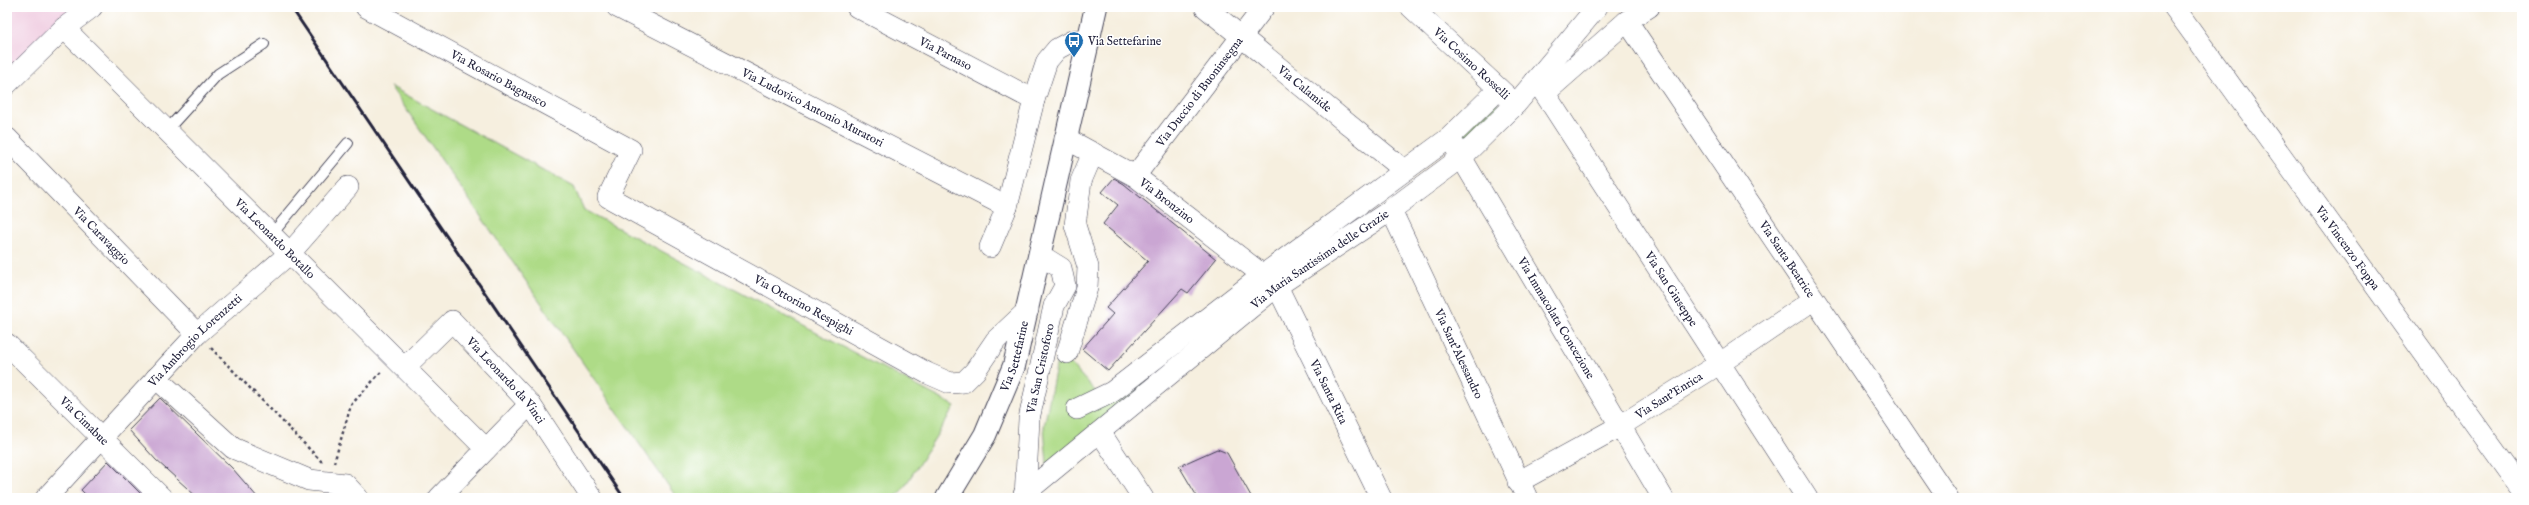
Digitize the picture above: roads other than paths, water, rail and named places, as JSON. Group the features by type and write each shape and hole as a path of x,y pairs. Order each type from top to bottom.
{"street":[{"path":"7,84 64,28 92,7"},
{"name":"Via Rosario Bagnasco","path":"366,7 399,15 631,150"},
{"name":"Via Ludovico Antonio Muratori","path":"617,7 1007,207"},
{"name":"Via Parnaso","path":"857,7 1034,100"},
{"name":"Via Settefarine","path":"947,498 985,434 1014,366 1096,7"},
{"name":"Via Calamide","path":"1205,7 1404,170"},
{"name":"Via Duccio di Buoninsegna","path":"1135,176 1264,7"},
{"name":"Via Cosimo Rosselli","path":"1411,7 1516,104"},
{"name":"Via Maria Santissima delle Grazie","path":"1541,86 1597,7"},
{"name":"Via Maria Santissima delle Grazie","path":"1270,280 1391,210 1462,157 1516,104 1627,21 1649,7"},
{"name":"Via Vincenzo Foppa","path":"2174,7 2522,489"},
{"name":"Via Santa Beatrice","path":"1627,21 1813,300 1948,498"},
{"name":"Via Leonardo Botallo","path":"64,28 486,449"},
{"path":"990,247 1007,207 1034,100 1047,61 1057,49 1072,41 1088,39"},
{"name":"Via San Giuseppe","path":"1541,86 1719,364 1807,498"},
{"name":"Via Maria Santissima delle Grazie","path":"1024,496 1100,432 1270,280 1404,170 1449,138 1500,89"},
{"name":"Via Caravaggio","path":"7,138 196,334"},
{"name":"Via Bronzino","path":"1065,138 1135,176 1270,280"},
{"name":"Via Immacolata Concezione","path":"1449,138 1462,157 1663,498"},
{"name":"Via Ottorino Respighi","path":"631,150 608,197 950,383 964,382 975,372 996,340 1028,310"},
{"path":"1067,353 1086,288 1088,267 1075,224 1081,181 1093,153"},
{"name":"Via Ambrogio Lorenzetti","path":"46,498 196,334 290,253 348,187"},
{"name":"Via Sant'Alessandro","path":"1391,210 1523,490"},
{"name":"Via San Cristoforo","path":"1024,496 1029,419 1054,306 1065,286 1061,268 1040,255"},
{"path":"1077,409 1112,392 1270,280"},
{"name":"Via Santa Rita","path":"1270,280 1381,498"},
{"name":"Via Sant'Enrica","path":"1523,490 1620,426 1719,364 1813,300"},
{"name":"Via Leonardo da Vinci","path":"400,362 452,321 530,404 592,498"},
{"name":"Via Cimabue","path":"7,344 103,437 162,498"},
{"path":"156,378 233,448 309,480 345,484"},
{"path":"445,496 486,449 530,404"},
{"path":"1100,432 1143,498"}],"lane":[{"path":"167,130 218,74 264,44"},
{"path":"272,234 348,143"}],"railway":[{"path":"291,7 624,498"}],"place":[{"name":"Via Settefarine","path":"1074,58"}]}
